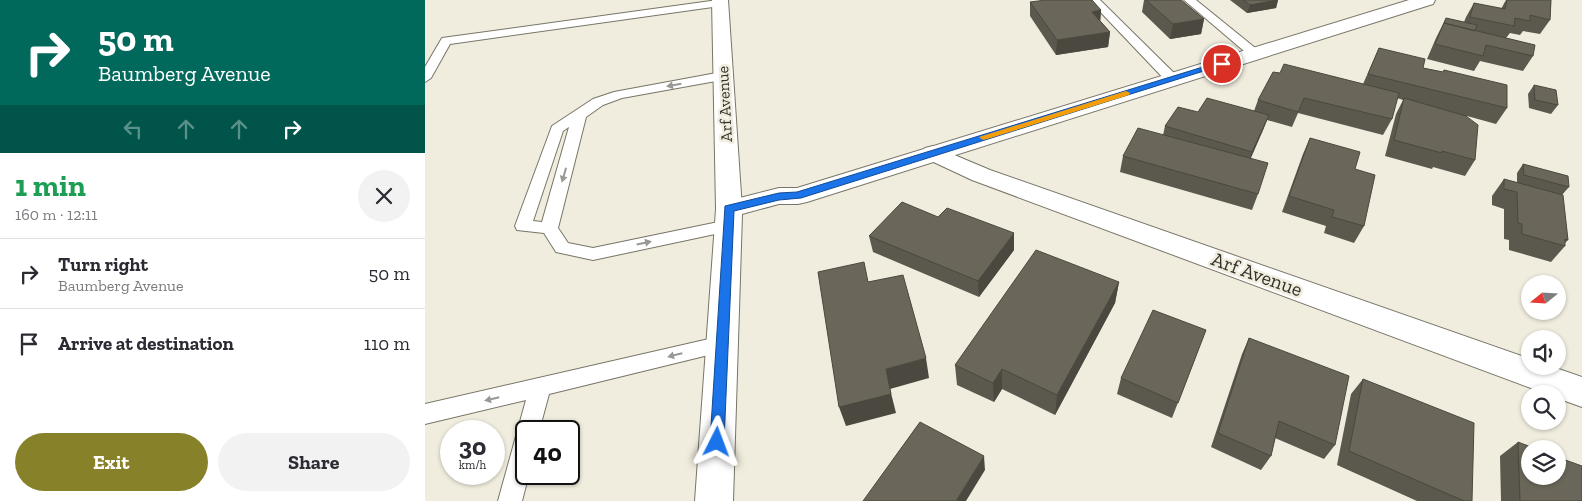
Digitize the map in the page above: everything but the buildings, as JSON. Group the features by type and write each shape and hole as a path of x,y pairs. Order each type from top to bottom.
{"street":[{"path":"728,217 779,196 798,196 1427,0"},
{"name":"Arf Avenue","path":"714,501 728,217 720,1"},
{"name":"Arf Avenue","path":"933,153 981,175 1582,392"}],"lane":[{"path":"1095,0 1172,79"},
{"path":"1189,0 1255,54"},
{"path":"425,78 446,41 720,1"},
{"path":"549,228 523,226 557,129 581,115 598,102 619,95 722,76"},
{"path":"581,115 549,228 562,248 593,254 728,217"},
{"path":"425,414 722,344"},
{"path":"531,420 540,388"},
{"path":"510,501 515,482"}],"slow traffic":[{"path":"983,137 1126,93"}],"route":[{"path":"717,442 729,209 779,196 798,196 1222,64"}]}
